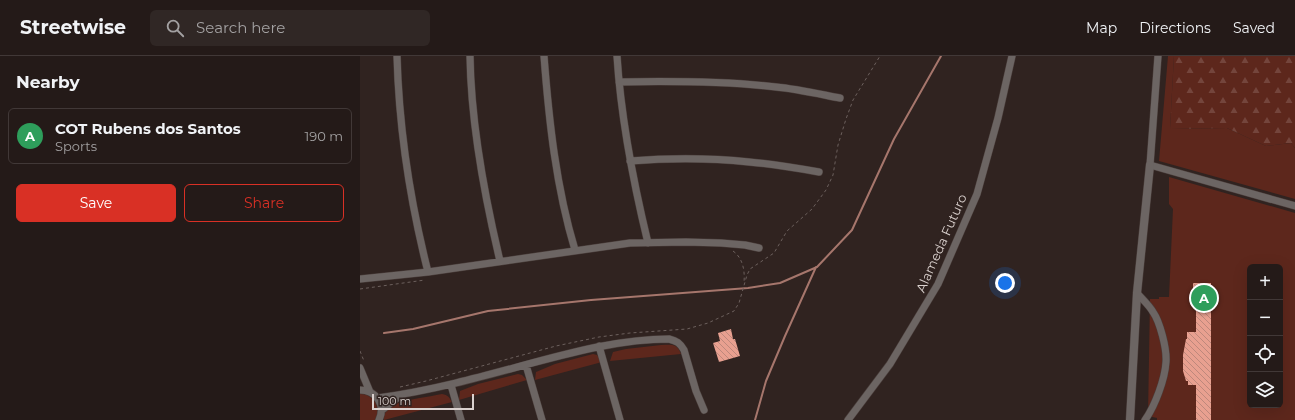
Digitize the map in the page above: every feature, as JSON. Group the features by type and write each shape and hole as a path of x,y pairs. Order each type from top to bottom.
{"street":[{"path":"397,56 404,150 415,219 429,276"},
{"path":"470,56 482,174 500,261"},
{"path":"544,56 556,172 574,250"},
{"path":"617,56 619,82 630,161 648,243"},
{"name":"Alameda Futuro","path":"848,420 890,364 938,284 976,194 998,118 1012,56"},
{"path":"1130,420 1137,293 1150,165 1158,56"},
{"path":"619,82 706,82 743,84 778,87 840,98"},
{"path":"630,161 676,159 719,160 763,163 819,172"},
{"path":"1150,165 1295,206"},
{"path":"360,279 429,276 500,261 630,243 721,243 759,248"},
{"path":"1137,293 1153,311 1156,317 1164,343 1166,360 1160,385 1145,420"},
{"path":"378,398 451,385 599,346 660,339 676,341 682,345 696,391 704,410"},
{"path":"599,346 620,420"},
{"path":"526,365 542,420"},
{"path":"362,366 370,392"},
{"path":"451,385 461,420"},
{"path":"360,390 370,392 378,398 382,410 380,420"},
{"path":"382,410 401,395"}],"path":[{"path":"396,388 556,346 622,334 687,329 724,317 734,311 739,303 744,284 745,274 743,264 739,256 731,250"},
{"path":"360,289 429,276"},
{"path":"360,351 362,366"}],"green space":[{"path":"1168,56 1174,56 1170,129 1227,128 1266,146 1291,143 1295,148 1295,199 1159,161"},
{"path":"1174,56 1295,56 1295,148 1291,143 1266,146 1227,128 1170,129"},
{"path":"1169,177 1295,213 1295,420 1157,420 1157,418 1148,416 1150,299 1169,297 1173,209 1169,204"},
{"path":"661,345 676,346 681,354 610,361 613,352"},
{"path":"593,354 597,355 602,362 535,380 536,372 555,364"},
{"path":"518,374 522,375 527,380 459,400 460,391 478,384"},
{"path":"360,394 369,396 375,402 378,411 375,420 360,420"},
{"path":"442,394 448,396 452,402 384,420 386,412 393,405"}],"building":[{"path":"1193,283 1211,283 1211,420 1196,420 1196,385 1188,385 1188,381 1186,381 1183,371 1183,355 1187,332 1196,332 1196,297 1193,297"},
{"path":"731,329 733,339 735,339 740,356 719,362 713,343 720,341 718,333"}],"waterway":[{"path":"384,333 413,329 488,311 591,300 748,288 780,283 817,267 852,230 894,139 941,56"},
{"path":"755,420 766,381 816,267"}],"place":[{"name":"COT Rubens dos Santos","path":"1204,298"}]}
